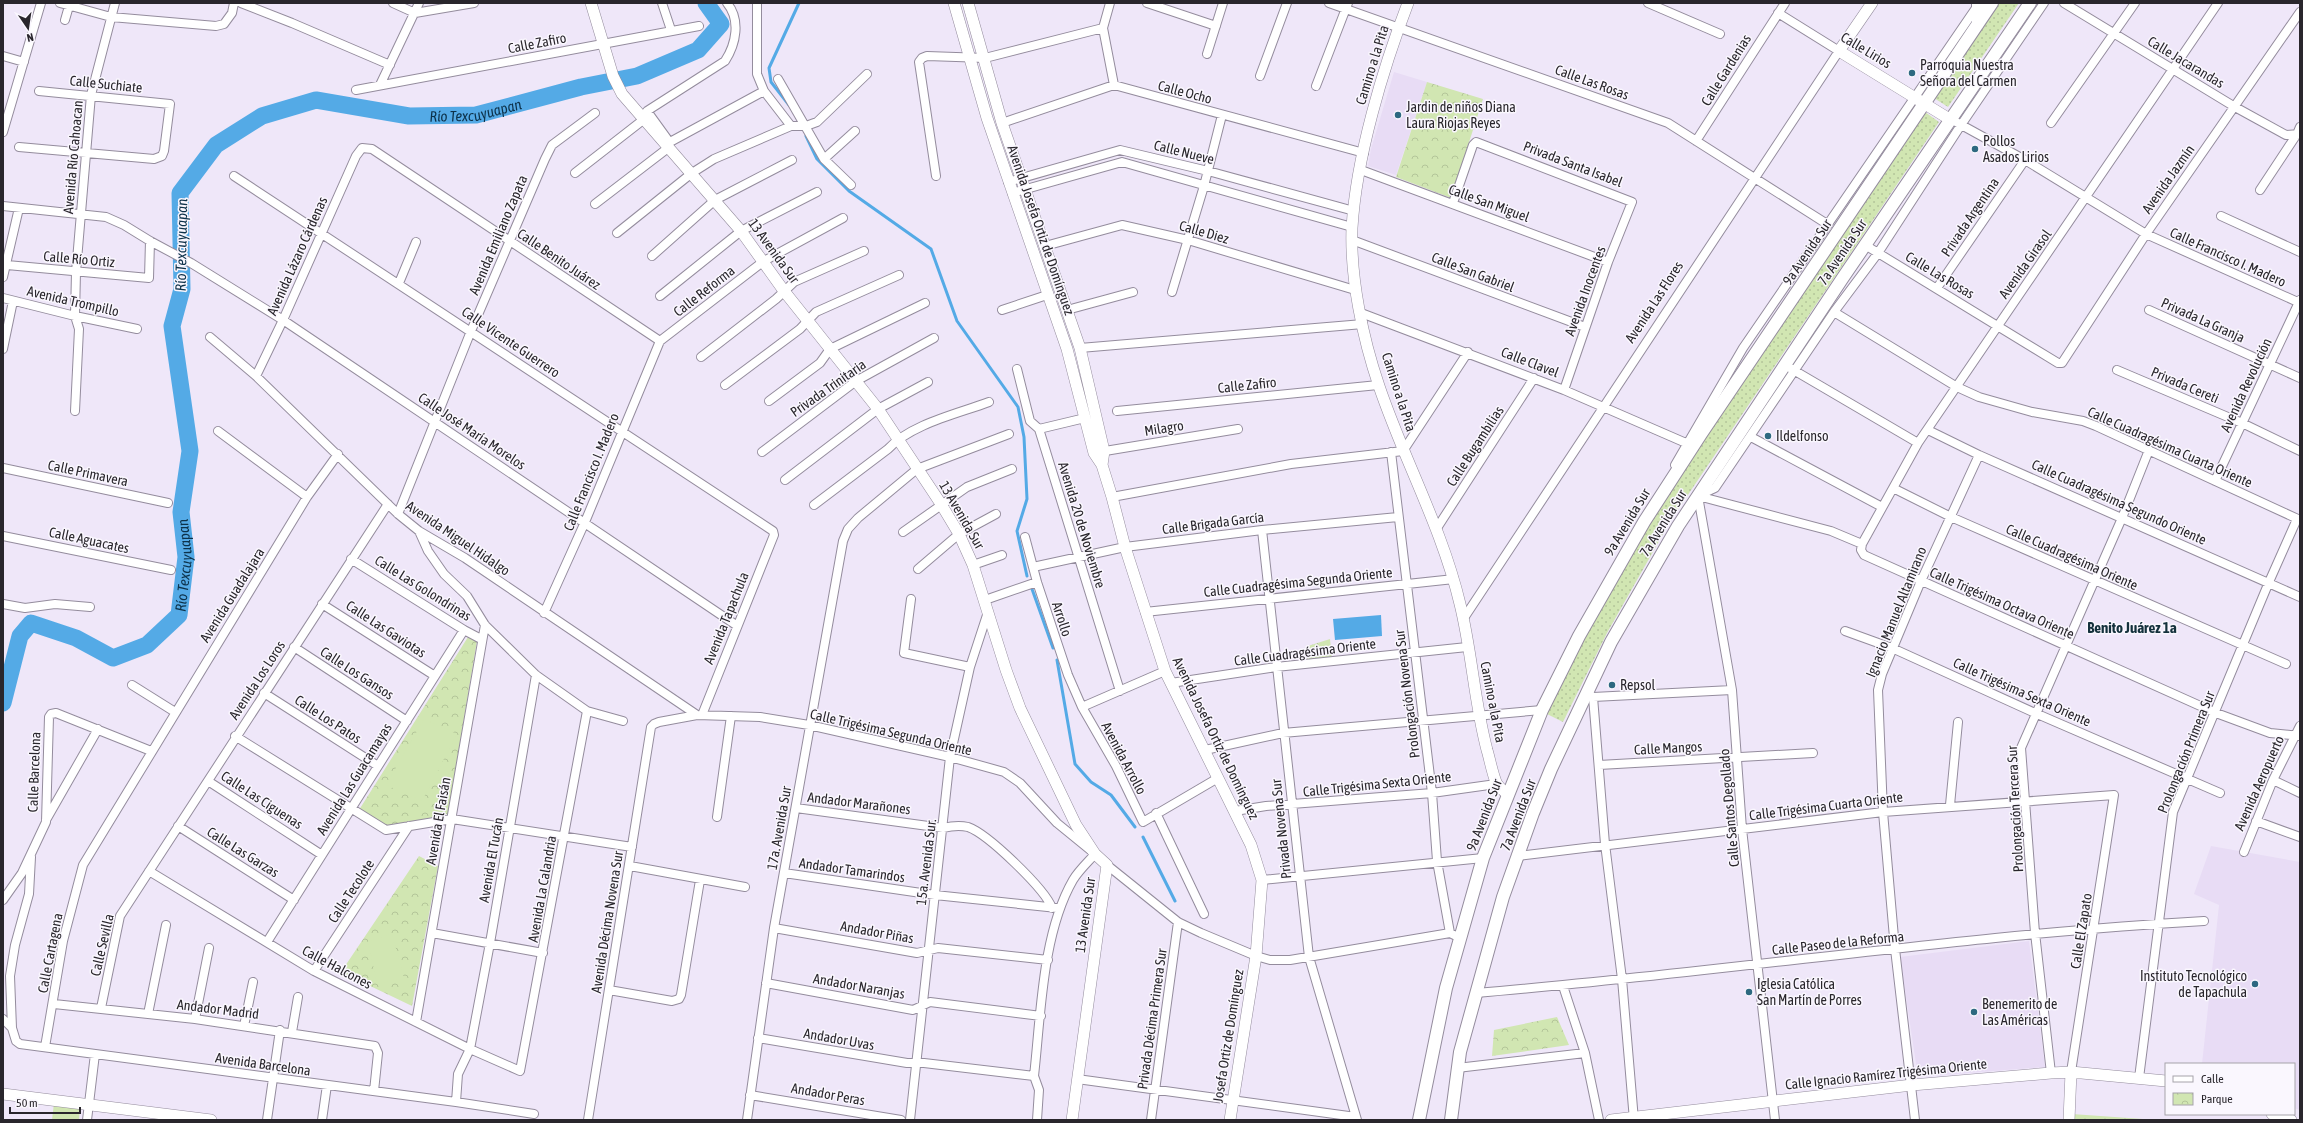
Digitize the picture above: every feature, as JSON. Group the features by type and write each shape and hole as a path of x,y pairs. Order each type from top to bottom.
{"main road":[{"name":"9a Avenida Sur","path":"1419,1120 1446,988 1455,935 1507,794 1542,710 1579,636 1656,502 1919,100 1978,24 1992,3"},
{"name":"7a Avenida Sur","path":"1451,1120 1457,1068 1465,1029 1504,897 1551,769 1590,695 1611,642 1643,585 1698,496 1790,368 1866,245 1956,122 2030,3"},
{"path":"1978,24 1979,4"}],"street":[{"path":"4,127 41,3"},
{"path":"60,3 111,17 216,26 224,24 232,13 234,3"},
{"name":"Avenida Río Cahoacan","path":"75,411 79,329 75,316 76,272 91,95 115,3"},
{"path":"241,3 390,65"},
{"path":"393,3 415,13 474,3"},
{"path":"380,85 419,3"},
{"name":"13 Avenida Sur","path":"591,3 613,76 622,94 645,115 741,231 764,261 784,291 878,409 941,504 959,534 973,565 1020,708 1076,825 1095,854 1107,865 1072,1120"},
{"path":"662,3 671,30"},
{"path":"575,173 645,115 725,61 732,50 736,28 733,10 727,3"},
{"path":"757,3 757,74 764,91 791,126"},
{"name":"Avenida Josefa Ortiz de Domínguez","path":"954,3 1008,182 1066,349 1085,418 1099,452"},
{"name":"Avenida Josefa Ortiz de Domínguez","path":"968,3 985,58 1002,123 1080,348 1102,466 1145,612 1171,683 1251,845 1262,880 1256,956"},
{"path":"1002,123 1114,85 1103,28 1110,3"},
{"path":"1147,3 1216,26"},
{"path":"1207,54 1223,3"},
{"path":"1260,76 1287,3"},
{"name":"Calle Las Rosas","path":"1329,3 1347,6 1668,123 1827,224"},
{"name":"Camino a la Pita","path":"1408,3 1379,89 1364,153 1352,227 1355,290 1378,385 1403,450 1437,528 1454,579 1464,618 1467,648 1478,715 1496,784"},
{"path":"1648,3 1720,34"},
{"name":"Calle Gardenias","path":"1696,141 1785,3"},
{"name":"Avenida Las Flores","path":"1464,618 1754,178 1872,3"},
{"path":"1698,496 1715,488 1751,437 1790,368 1878,253 1956,122 2044,3"},
{"name":"Calle Jacarandas","path":"2064,3 2115,33 2172,70 2286,135 2299,131"},
{"path":"2050,123 2135,3"},
{"name":"Avenida Girasol","path":"1862,544 1918,443 2218,3"},
{"path":"1656,502 1686,443 1743,348 1827,224 1919,100 1979,4"},
{"path":"65,20 68,6"},
{"path":"1316,86 1347,6"},
{"name":"Avenida Jazmín","path":"2062,363 2146,234 2300,12"},
{"name":"Calle Lirios","path":"1778,13 1919,100 2025,160 2146,234"},
{"name":"Calle Zafiro","path":"356,90 671,30 699,26"},
{"path":"936,176 919,62 922,58 927,56 970,59 985,58 1103,28"},
{"path":"3,56 24,62"},
{"path":"618,233 692,173 714,158 791,126 806,126 816,122 867,74"},
{"path":"778,79 824,159 851,185"},
{"name":"Calle Ocho","path":"1114,85 1364,153"},
{"name":"Calle Suchiate","path":"39,91 170,104 162,156 154,160 86,154"},
{"path":"595,204 669,145 764,91"},
{"name":"Avenida Emiliano Zapata","path":"398,514 508,241 552,145 595,113"},
{"path":"1172,292 1204,186 1222,115"},
{"path":"824,159 854,131"},
{"path":"2260,190 2299,131"},
{"name":"Privada Santa Isabel","path":"1453,203 1473,145 1476,142 1632,202"},
{"path":"19,147 86,154"},
{"name":"Calle Benito Juárez","path":"362,148 372,149 660,342"},
{"name":"Avenida Lázaro Cárdenas","path":"256,376 283,320 321,231 356,156 362,148"},
{"name":"Calle Nueve","path":"1008,182 1120,150 1208,171 1354,211"},
{"path":"652,256 715,200 792,160"},
{"name":"Privada Argentina","path":"1937,288 2025,160"},
{"name":"Calle Nueve","path":"1012,193 1122,162 1352,227"},
{"name":"Calle San Miguel","path":"1361,170 1608,262"},
{"name":"Calle Vicente Guerrero","path":"234,176 321,231 621,431 773,530"},
{"path":"660,296 741,231 817,192"},
{"name":"Avenida Inocentes","path":"1564,390 1608,262 1632,202"},
{"name":"Calle José María Morelos","path":"3,206 82,213 106,217 124,225 191,263 283,320 736,625"},
{"path":"3,277 19,208"},
{"path":"2221,216 2300,252"},
{"name":"Calle Reforma","path":"660,342 764,261 843,218"},
{"name":"Calle Diez","path":"1045,246 1122,225 1188,240 1355,290"},
{"name":"Calle Francisco I. Madero","path":"2146,234 2300,302"},
{"name":"Calle San Gabriel","path":"1352,240 1585,328"},
{"name":"Calle Río Ortiz","path":"7,264 149,278 150,241"},
{"path":"399,283 416,242"},
{"name":"Calle Las Rosas","path":"1866,245 2058,363 2062,363"},
{"path":"701,357 776,299 794,282 864,251"},
{"path":"725,385 800,329 816,312 899,275"},
{"path":"1067,310 1133,292"},
{"path":"1002,310 1048,295"},
{"name":"Avenida Trompillo","path":"3,298 75,316 137,329"},
{"path":"3,349 13,301"},
{"name":"Avenida Revolución","path":"2216,481 2300,302"},
{"path":"769,401 820,363 830,349 925,303"},
{"name":"Privada La Granja","path":"2149,310 2300,378"},
{"name":"Calle Cuadragésima Cuarta Oriente","path":"1834,312 1957,387 1979,397 2032,412 2083,421 2150,450 2299,520"},
{"path":"1080,348 1362,318"},
{"name":"Calle Clavel","path":"1362,318 1468,352 1604,406 1686,443"},
{"name":"Avenida Miguel Hidalgo","path":"210,337 256,376 338,454 398,514 419,530 465,558 544,613 700,715"},
{"name":"Privada Trinitaria","path":"762,452 856,381 934,338"},
{"name":"Calle Francisco I. Madero","path":"544,613 585,522 621,431 660,342"},
{"path":"1112,497 1291,464 1403,450 1468,352"},
{"path":"1790,368 1918,443"},
{"name":"Avenida 20 de Noviembre","path":"1016,369 1030,421 1039,429 1077,558 1120,691"},
{"name":"Privada Cereti","path":"2117,370 2242,423 2300,451"},
{"name":"Calle Bugambilias","path":"1437,528 1534,378"},
{"path":"785,480 878,409 928,382"},
{"name":"Calle Zafiro","path":"1118,411 1378,385"},
{"path":"814,505 888,448 897,439 911,431 989,402"},
{"path":"1039,429 1085,418"},
{"name":"Milagro","path":"1099,452 1238,429"},
{"name":"Calle Cuadragésima Segundo Oriente","path":"1928,430 1979,455 2300,597"},
{"path":"218,431 307,497"},
{"name":"17a. Avenida Sur","path":"747,1120 774,928 843,541 848,529 858,518 917,469 1009,434"},
{"path":"1751,437 1882,508"},
{"name":"Prolongación Tercera Sur","path":"2050,1073 2035,933 2021,748 2035,713 2122,518 2150,450"},
{"name":"Prolongación Novena Sur","path":"1391,452 1422,720 1432,793 1437,861 1455,935"},
{"name":"Avenida Guadalajara","path":"83,865 307,497 338,454"},
{"name":"Ignacio Manuel Altamirano","path":"1915,1120 1895,949 1883,812 1878,690 1882,674 1892,648 1979,455"},
{"name":"Calle Primavera","path":"3,468 168,503"},
{"path":"903,532 967,487 1012,469"},
{"name":"Calle Cuadragésima Oriente","path":"1893,488 1951,518 2286,664"},
{"path":"1698,496 1831,531 1862,544"},
{"name":"Calle Santos Degollado","path":"1698,496 1732,690 1742,829 1759,965 1774,1120"},
{"name":"Avenida Los Loros","path":"149,871 388,504"},
{"path":"918,569 959,534 996,514"},
{"name":"Calle Brigada García","path":"1033,568 1125,547 1262,530 1398,517"},
{"name":"Prolongación Primera Sur","path":"2139,1078 2173,812 2216,713 2269,582 2299,520"},
{"path":"419,530 428,551 444,574 468,596 475,612 485,625 536,675 587,710 623,721"},
{"name":"Avenida Tapachula","path":"700,715 774,535 773,530"},
{"name":"Privada Novena Sur","path":"1262,530 1268,600 1309,957 1357,1119"},
{"name":"Calle Aguacates","path":"3,536 171,570"},
{"name":"Arrollo","path":"1025,537 1037,582 1059,651 1082,707"},
{"name":"Calle Trigésima Octava Oriente","path":"1862,544 1861,550 1864,555 1921,582 2216,713 2270,733 2297,736"},
{"path":"973,565 1002,555"},
{"name":"Calle Las Golondrinas","path":"351,559 464,630 482,639"},
{"name":"Calle Cuadragésima Segunda Oriente","path":"1145,612 1454,579"},
{"path":"985,600 1037,582"},
{"path":"911,600 904,653 970,667"},
{"path":"3,604 25,608 55,604 90,608"},
{"name":"Calle Las Gaviotas","path":"322,604 435,676"},
{"name":"15a. Avenida Sur.","path":"910,1120 950,757 970,667 988,612"},
{"name":"Avenida El Faisán","path":"416,1022 485,625"},
{"name":"Avenida Las Guacamayas","path":"267,942 352,810 464,630"},
{"name":"Calle Trigésima Sexta Oriente","path":"1845,631 1892,648 2035,713 2220,793"},
{"name":"Calle Los Gansos","path":"294,647 407,721"},
{"name":"Calle Cuadragésima Oriente","path":"1171,683 1276,667 1467,648"},
{"path":"1082,707 1166,671"},
{"name":"Avenida El Tucán","path":"456,1102 458,1074 470,1049 490,943 536,675"},
{"path":"132,685 175,712"},
{"path":"1633,1119 1622,979 1605,844 1600,765 1590,695 1732,690"},
{"name":"Calle Los Patos","path":"264,693 378,766"},
{"name":"Avenida Arrollo","path":"1082,707 1116,766 1143,822 1156,813"},
{"name":"Avenida La Calandria","path":"520,1071 587,710"},
{"path":"1205,750 1283,733 1542,710"},
{"name":"Calle Barcelona","path":"31,853 46,822 46,762 49,717 51,714 56,713 98,729"},
{"name":"Calle Trigésima Segunda Oriente","path":"652,727 659,722 700,715 760,717 809,725 950,757 1004,772 1020,783 1057,823 1095,854"},
{"path":"717,817 731,716"},
{"path":"1950,805 1958,722"},
{"name":"Avenida Aeropuerto","path":"2244,852 2272,780 2297,736 2300,726"},
{"name":"Avenida Décima Novena Sur","path":"588,1120 652,727"},
{"path":"46,822 98,729 151,751"},
{"path":"236,736 386,830 452,819 632,847"},
{"name":"Calle Mangos","path":"1600,765 1813,753"},
{"path":"1204,914 1156,813 1218,778"},
{"path":"2272,780 2300,793"},
{"name":"Calle Las Ciguenas","path":"208,781 322,855"},
{"path":"1496,784 1507,794"},
{"name":"Calle Trigésima Sexta Oriente","path":"1235,811 1266,806 1432,793 1496,784"},
{"name":"Calle Trigésima Cuarta Oriente","path":"1518,856 1605,844 1950,805 2114,795"},
{"name":"Calle El Zapato","path":"2071,1072 2095,928 2114,795"},
{"name":"Andador Marañones","path":"796,808 943,828 955,826 968,828 990,842 1046,896 1056,908"},
{"path":"2256,821 2300,837"},
{"name":"Calle Las Garzas","path":"178,826 294,900"},
{"name":"Calle Tecolote","path":"314,971 409,826"},
{"path":"3,900 22,873 31,853"},
{"path":"12,1028 10,976 15,945 29,894 31,853"},
{"path":"1037,1120 1039,1090 1034,1076 1056,908 1074,878 1095,854"},
{"path":"1262,880 1437,861 1483,858"},
{"name":"Calle Cartagena","path":"45,1048 54,1004 63,941 83,865"},
{"path":"1107,865 1178,922 1256,956 1270,960 1290,960 1455,935"},
{"path":"630,866 745,887"},
{"name":"Calle Halcones","path":"149,871 314,971 470,1049 520,1071"},
{"name":"Calle Sevilla","path":"101,1008 120,916 149,871"},
{"name":"Andador Tamarindos","path":"784,873 935,895 1056,908"},
{"path":"609,990 672,1001 679,999 681,995 700,880"},
{"name":"Calle Paseo de la Reforma","path":"1476,993 1563,986 1759,965 2035,933 2158,923 2204,921"},
{"name":"Privada Décima Primera Sur","path":"1151,1120 1178,922"},
{"path":"148,1014 166,925"},
{"name":"Andador Piñas","path":"774,928 917,953 938,948 1048,960"},
{"path":"432,933 543,953"},
{"path":"195,1019 209,948"},
{"name":"Josefa Ortiz de Domínguez","path":"1230,1120 1256,956"},
{"path":"244,1026 253,982"},
{"name":"Andador Naranjas","path":"766,983 913,1010 930,1002 1041,1016"},
{"path":"1563,986 1585,1053 1599,1120"},
{"path":"292,1032 298,996"},
{"name":"Andador Madrid","path":"54,1004 101,1008 280,1030 374,1046 378,1048 374,1091"},
{"name":"Avenida Barcelona","path":"3,1019 12,1028 17,1043 327,1086 456,1102 534,1114"},
{"path":"267,1120 280,1030"},
{"name":"Andador Uvas","path":"758,1038 907,1064 917,1063 1034,1076"},
{"path":"1457,1068 1585,1053"},
{"path":"87,1120 95,1054"},
{"path":"2069,1120 2071,1072"},
{"name":"Calle Ignacio Ramírez Trigésima Oriente","path":"1611,1120 1633,1119 1912,1085 2050,1073 2071,1072 2165,1081"},
{"path":"1077,1079 1233,1100 1312,1116 1357,1119"},
{"path":"322,1120 327,1086"},
{"path":"3,1094 89,1106 211,1120"},
{"name":"Andador Peras","path":"750,1095 901,1120"},
{"path":"2275,1115 2291,1120"}],"shaded area":[{"name":"Jardin de niños Diana Laura Riojas Reyes","path":"1394,72 1427,82 1396,175 1368,166 1371,149"},
{"name":"Instituto Tecnológico de Tapachula","path":"2211,846 2300,862 2300,1110 2295,1108 2295,1063 2202,1063 2219,905 2194,894"},
{"path":"2029,941 2045,1067 1918,1077 1900,957"}],"green space":[{"path":"1998,3 2019,3 1948,107 1934,98"},
{"path":"1427,82 1483,99 1451,198 1396,177"},
{"path":"1925,112 1939,122 1671,520 1607,633 1563,722 1547,714 1590,625 1657,510"},
{"path":"468,637 477,641 448,814 386,827 359,810"},
{"path":"1330,639 1332,658 1307,659 1308,646"},
{"path":"424,719 457,734 422,801 386,785"},
{"path":"419,856 438,866 412,1006 341,972"},
{"path":"392,934 404,978 377,984 368,941"},
{"path":"1557,1017 1569,1045 1492,1056 1494,1030"},
{"path":"54,1103 80,1107 79,1120 52,1120"},
{"path":"2072,1114 2143,1119 2148,1120 2073,1120"}],"water":[{"path":"1381,615 1382,636 1335,640 1333,619"}],"waterway":[{"name":"Río Texcuyuapan","path":"3,703 20,636 31,623 76,638 113,658 147,645 179,615 186,557 181,512 190,451 172,326 182,289 180,193 216,145 262,116 316,100 409,116 476,115 581,87 637,76 698,50 721,24 706,3"},
{"path":"789,105 771,82 769,68 799,3"},
{"path":"806,136 817,159 849,191 931,249 957,321 1018,407 1024,437 1027,499 1017,531 1027,576"},
{"path":"1032,589 1053,648"},
{"path":"1057,660 1075,764 1091,782 1111,795 1135,827"},
{"path":"1143,837 1175,901"}],"place":[{"name":"Parroquia Nuestra Señora del Carmen","path":"1912,73"},
{"name":"Jardin de niños Diana Laura Riojas Reyes","path":"1398,115"},
{"name":"Pollos Asados Lirios","path":"1975,149"},
{"name":"Ildelfonso","path":"1768,436"},
{"name":"Repsol","path":"1612,685"},
{"name":"Instituto Tecnológico de Tapachula","path":"2255,984"},
{"name":"Iglesia Católica San Martín de Porres","path":"1749,992"},
{"name":"Benemerito de Las Américas","path":"1974,1012"}],"district":[{"name":"Benito Juárez 1a","path":"2132,627"}]}
